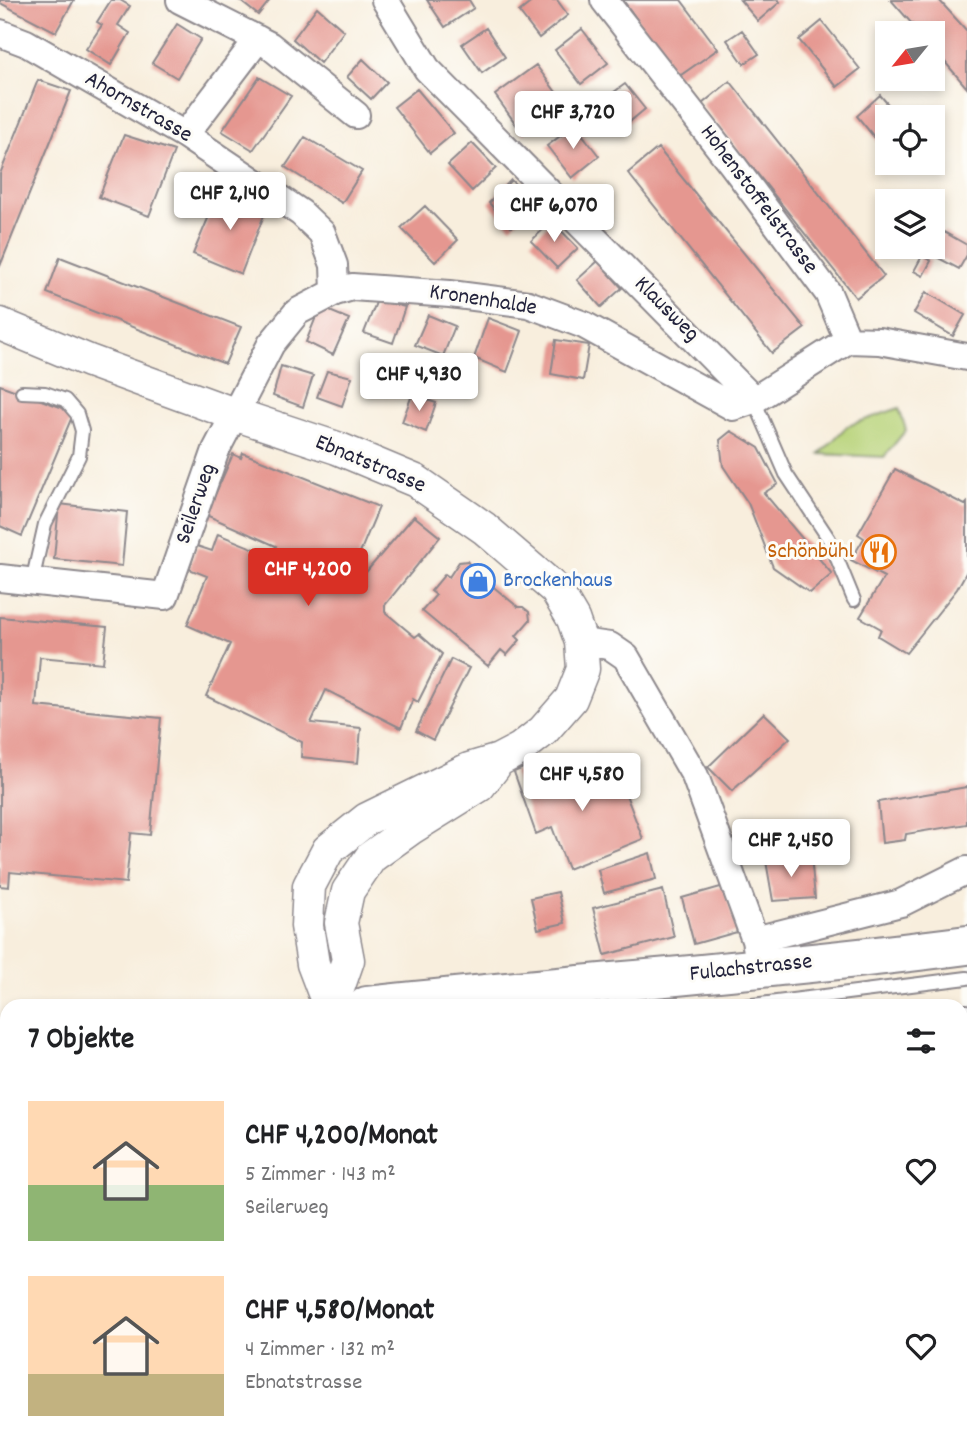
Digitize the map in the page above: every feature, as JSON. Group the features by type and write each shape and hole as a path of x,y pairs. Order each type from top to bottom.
{"main road":[{"name":"Fulachstrasse","path":"434,999 586,983 678,978 757,954 967,945"}],"street":[{"path":"180,0 270,45 356,115"},
{"name":"Klausweg","path":"385,0 427,69 754,400"},
{"name":"Hohenstoffelstrasse","path":"604,0 828,293 848,340"},
{"name":"Ahornstrasse","path":"0,33 26,43 185,135 302,213 322,233 334,265 335,292"},
{"path":"185,135 258,39"},
{"name":"Kronenhalde","path":"233,414 271,344 297,312 335,292 352,287 450,293 528,304 584,325 733,407 754,400"},
{"name":"Ebnatstrasse","path":"0,324 89,361 233,414 337,448 416,481 484,528 556,590 573,620 581,642 583,668 572,699 543,732 499,760 469,769 367,818 328,850 309,886 307,926 313,964 328,999"},
{"path":"754,400 848,340 879,341 967,358"},
{"name":"Seilerweg","path":"32,582 165,596 216,450 233,414"},
{"path":"0,578 32,582"},
{"path":"581,642 610,646 626,657 695,776 757,954 901,903 967,870"}],"lane":[{"path":"22,392 45,393 65,400 77,414 82,431 79,456 45,524 32,582"},
{"path":"754,400 786,474 829,539 854,600"},
{"path":"800,999 967,978"}],"green space":[{"path":"899,408 906,430 884,457 820,454 847,426"}],"building":[{"path":"0,0 74,0 56,32 0,3"},
{"path":"111,0 120,0 130,6 118,25 130,33 111,65 86,49 102,25 97,22"},
{"path":"239,0 270,0 258,15"},
{"path":"427,0 469,0 474,8 445,27"},
{"path":"534,0 557,0 568,15 539,38 519,12"},
{"path":"623,0 681,0 718,49 678,77"},
{"path":"740,0 778,0 780,2 758,21"},
{"path":"891,0 939,0 967,31 967,88 945,62 945,21 909,21"},
{"path":"317,7 344,31 320,63 293,39"},
{"path":"822,21 860,69 837,87 799,40"},
{"path":"177,24 201,39 177,78 152,63"},
{"path":"486,28 505,57 482,73 462,44"},
{"path":"582,29 608,63 581,84 555,50"},
{"path":"742,30 759,54 744,64 727,40"},
{"path":"363,59 387,82 371,99 347,77"},
{"path":"536,65 564,103 523,134 495,95"},
{"path":"259,77 291,96 253,150 222,131"},
{"path":"38,80 71,91 0,266 0,174"},
{"path":"730,81 884,276 856,298 702,104"},
{"path":"625,84 645,109 620,130 599,103"},
{"path":"417,89 454,133 430,153 394,107"},
{"path":"880,95 889,105 875,105 875,138 857,116"},
{"path":"575,125 599,156 572,178 547,146"},
{"path":"124,135 174,151 149,216 99,197"},
{"path":"305,137 362,171 342,203 285,167"},
{"path":"472,143 496,168 472,191 448,165"},
{"path":"658,148 805,328 772,353 628,173"},
{"path":"511,180 534,204 511,227 489,203"},
{"path":"220,190 266,210 241,274 193,254"},
{"path":"425,206 458,240 435,262 401,228"},
{"path":"552,221 578,248 557,268 531,241"},
{"path":"945,233 967,245 967,255 959,269 940,259 945,259"},
{"path":"60,257 241,327 225,364 47,293"},
{"path":"920,259 931,261 923,276 914,271"},
{"path":"598,261 622,288 601,307 577,280"},
{"path":"926,292 965,315 953,336 914,313"},
{"path":"377,300 405,307 393,343 364,333"},
{"path":"320,307 349,319 333,355 306,342"},
{"path":"428,315 455,326 443,356 415,345"},
{"path":"488,318 522,331 507,372 474,358"},
{"path":"556,340 589,345 583,380 551,374"},
{"path":"281,366 313,376 303,407 273,396"},
{"path":"327,371 352,377 342,406 317,397"},
{"path":"0,385 74,412 22,536 0,526"},
{"path":"412,395 436,403 426,432 402,422"},
{"path":"731,431 759,448 778,484 764,493 832,574 810,593 773,567 748,503 723,466 720,440"},
{"path":"243,453 379,507 346,586 348,587 355,576 361,578 414,516 440,537 385,605 385,612 415,637 419,634 442,654 418,702 413,699 401,728 326,690 311,723 361,728 358,763 301,757 302,742 206,696 230,644 187,625 207,576 189,569 197,546 212,551 218,534 272,556 276,546 206,515 233,454 241,458"},
{"path":"895,469 965,505 967,503 967,571 957,589 906,653 878,636 881,629 860,617 884,577 851,560 864,538 858,534"},
{"path":"59,504 127,512 122,566 54,559"},
{"path":"467,561 473,570 518,607 529,612 530,620 516,636 520,640 507,655 501,650 488,666 422,611 436,595 431,591 445,574 449,577 459,562"},
{"path":"0,617 107,627 103,663 40,657 36,706 161,718 150,835 131,833 126,883 10,872 9,887 0,886"},
{"path":"451,659 469,668 433,740 416,731"},
{"path":"764,713 790,738 732,791 708,767"},
{"path":"613,761 643,839 568,869 552,827 536,834 514,772 535,763 546,792"},
{"path":"967,787 967,824 906,834 905,840 882,843 878,802"},
{"path":"650,853 656,879 604,893 598,870"},
{"path":"811,856 815,898 773,901 766,861"},
{"path":"724,886 737,932 694,944 682,898"},
{"path":"663,890 674,937 605,955 593,908"},
{"path":"558,892 565,923 538,929 531,898"}],"place":[{"name":"Schönbühl","path":"879,552"},
{"name":"Brockenhaus","path":"478,581"}]}
